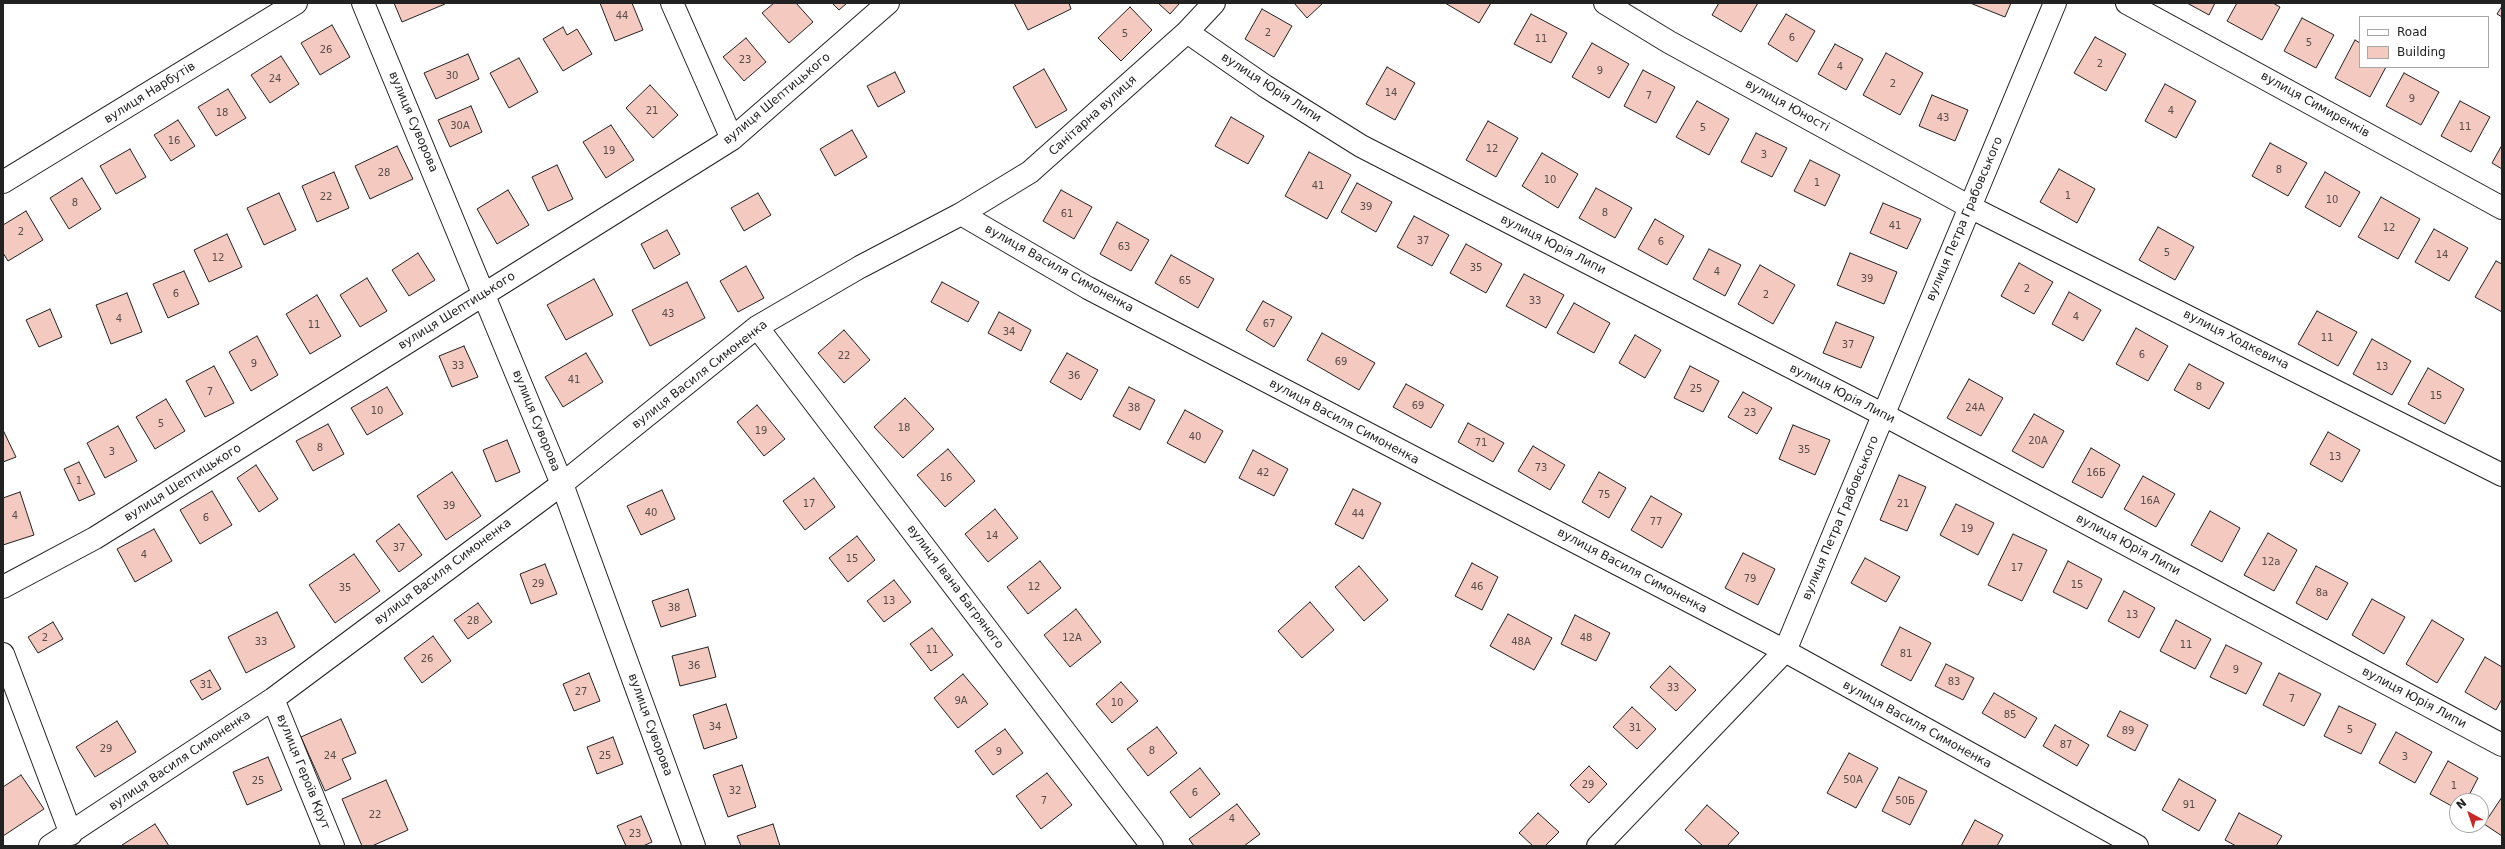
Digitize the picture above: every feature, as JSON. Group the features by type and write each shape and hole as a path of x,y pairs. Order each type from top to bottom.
{"street":[{"name":"вулиця Нарбутів","path":"3,182 296,3"},
{"name":"вулиця Суворова","path":"363,3 562,484 694,846"},
{"path":"672,3 732,140"},
{"name":"вулиця Шептицького","path":"3,587 95,538 732,140 888,3"},
{"name":"Санітарна вулиця","path":"961,214 1030,172 1187,32 1214,3"},
{"name":"вулиця Юності","path":"1605,3 1669,42 1970,207"},
{"name":"вулиця Петра Грабовського","path":"1598,846 1785,652 2055,3"},
{"name":"вулиця Симиренків","path":"2127,3 2502,208"},
{"name":"вулиця Юрія Липи","path":"1187,32 1265,86 1361,146 1884,415 2502,745"},
{"name":"вулиця Ходкевича","path":"1970,207 2502,475"},
{"name":"вулиця Василя Симоненка","path":"50,846 71,834 273,699 562,484 757,327 860,267 961,214 1088,288 1785,652 2137,846"},
{"name":"вулиця Івана Багряного","path":"757,327 1152,846"},
{"path":"3,654 71,834"},
{"name":"вулиця Героїв Крут","path":"273,699 333,846"}],"building":[{"path":"394,3 444,3 445,4 402,22"},
{"path":"600,3 632,3 643,30 615,41"},
{"path":"774,3 796,3 813,22 789,43 762,13"},
{"path":"832,3 847,3 839,10"},
{"path":"1014,3 1069,3 1071,9 1028,30"},
{"path":"1158,3 1180,3 1170,14"},
{"path":"1294,3 1323,3 1307,18"},
{"path":"1445,3 1491,3 1479,23"},
{"path":"1719,3 1758,3 1741,32 1712,15"},
{"path":"1970,3 2011,3 2005,17"},
{"path":"2187,3 2215,3 2209,15"},
{"path":"2237,3 2273,3 2280,7 2262,40 2227,21"},
{"path":"2502,6 2502,17 2497,14"},
{"path":"1130,7 1152,30 1121,61 1098,38"},
{"path":"1262,9 1292,26 1274,57 1245,39"},
{"path":"1531,14 1567,33 1551,63 1514,44"},
{"path":"1786,14 1815,31 1797,62 1768,44"},
{"path":"2302,18 2334,35 2316,68 2284,51"},
{"path":"332,25 350,57 320,75 301,43"},
{"path":"563,27 567,35 577,29 592,54 563,71 543,39"},
{"path":"2095,37 2126,54 2106,91 2074,73"},
{"path":"746,38 766,62 744,81 723,57"},
{"path":"2355,40 2359,42 2359,68 2385,68 2370,97 2335,78"},
{"path":"1592,43 1629,64 1609,98 1572,77"},
{"path":"1835,44 1863,59 1846,90 1818,74"},
{"path":"1886,53 1923,73 1900,115 1863,95"},
{"path":"468,54 479,79 436,99 424,73"},
{"path":"281,56 299,84 270,103 251,75"},
{"path":"519,58 538,92 509,108 490,73"},
{"path":"1387,67 1415,83 1395,120 1366,104"},
{"path":"1044,69 1067,110 1036,128 1013,87"},
{"path":"1643,70 1675,87 1656,123 1624,106"},
{"path":"895,72 905,92 878,107 867,86"},
{"path":"2404,73 2439,92 2421,125 2386,106"},
{"path":"2165,84 2196,101 2176,138 2145,121"},
{"path":"650,85 678,115 653,138 626,108"},
{"path":"228,89 246,118 216,136 198,107"},
{"path":"1932,95 1968,110 1955,141 1919,126"},
{"path":"1697,101 1729,119 1709,155 1676,137"},
{"path":"2460,101 2490,117 2471,152 2441,136"},
{"path":"471,106 482,132 450,147 438,120"},
{"path":"1231,117 1264,136 1248,164 1215,146"},
{"path":"178,120 195,146 171,161 154,135"},
{"path":"1488,121 1518,138 1496,177 1466,160"},
{"path":"611,125 634,160 606,178 583,142"},
{"path":"852,130 867,157 835,176 820,149"},
{"path":"1756,133 1787,148 1772,177 1741,162"},
{"path":"2270,143 2307,163 2288,196 2252,176"},
{"path":"2502,145 2502,169 2492,163"},
{"path":"397,146 413,179 370,199 355,166"},
{"path":"130,149 146,177 116,194 100,166"},
{"path":"1309,152 1351,175 1327,219 1285,196"},
{"path":"1542,153 1578,174 1558,208 1522,186"},
{"path":"1810,160 1840,175 1825,206 1794,191"},
{"path":"557,165 573,199 548,211 532,177"},
{"path":"2059,169 2095,189 2077,223 2040,202"},
{"path":"334,172 349,208 317,222 302,186"},
{"path":"2325,172 2360,192 2340,227 2305,207"},
{"path":"82,178 101,209 69,229 50,198"},
{"path":"1357,183 1392,202 1376,232 1341,212"},
{"path":"1596,188 1632,208 1615,238 1579,218"},
{"path":"508,190 529,225 497,244 477,209"},
{"path":"1061,190 1092,207 1074,239 1043,221"},
{"path":"279,193 296,230 264,245 247,208"},
{"path":"758,193 771,215 744,231 731,208"},
{"path":"2381,197 2420,219 2398,259 2358,237"},
{"path":"1883,203 1921,219 1907,249 1870,233"},
{"path":"26,211 43,240 8,261 3,253 3,225"},
{"path":"1414,216 1449,235 1432,266 1397,247"},
{"path":"1655,219 1684,236 1667,265 1638,249"},
{"path":"1117,222 1149,240 1131,271 1100,254"},
{"path":"2158,227 2194,247 2175,280 2139,260"},
{"path":"2434,229 2468,248 2449,281 2415,262"},
{"path":"667,230 680,254 654,269 641,244"},
{"path":"227,234 242,267 209,282 194,250"},
{"path":"1466,244 1502,264 1486,293 1450,273"},
{"path":"1709,249 1741,265 1725,296 1693,279"},
{"path":"418,253 435,280 409,296 392,270"},
{"path":"1850,253 1897,272 1884,304 1837,285"},
{"path":"1171,255 1214,279 1198,308 1155,283"},
{"path":"2496,261 2502,264 2502,312 2475,297"},
{"path":"2019,263 2053,282 2034,314 2001,296"},
{"path":"1760,265 1795,285 1773,324 1738,304"},
{"path":"746,266 764,298 738,312 720,281"},
{"path":"184,271 199,304 168,318 153,284"},
{"path":"1524,274 1564,295 1546,328 1506,306"},
{"path":"367,278 387,311 360,327 340,295"},
{"path":"594,279 613,315 566,340 547,305"},
{"path":"687,282 705,318 650,346 632,310"},
{"path":"942,282 979,302 968,322 931,302"},
{"path":"2069,292 2101,310 2083,341 2052,324"},
{"path":"127,293 142,332 111,344 96,305"},
{"path":"317,295 341,336 310,354 286,314"},
{"path":"1263,301 1292,317 1274,347 1246,330"},
{"path":"1574,303 1610,323 1594,353 1557,333"},
{"path":"50,309 62,337 39,347 26,320"},
{"path":"2317,311 2357,332 2338,366 2298,344"},
{"path":"999,312 1031,330 1021,351 988,333"},
{"path":"1836,322 1874,337 1861,368 1823,353"},
{"path":"2136,328 2168,346 2148,381 2116,364"},
{"path":"844,330 870,360 844,383 818,353"},
{"path":"1322,333 1375,363 1359,390 1307,360"},
{"path":"1635,335 1661,350 1645,378 1619,363"},
{"path":"257,336 278,375 251,391 229,352"},
{"path":"2372,339 2411,361 2392,395 2353,374"},
{"path":"464,346 478,377 452,387 439,356"},
{"path":"586,353 603,382 563,407 545,377"},
{"path":"1067,353 1098,370 1081,400 1050,382"},
{"path":"2189,364 2224,383 2209,409 2174,390"},
{"path":"214,366 234,403 205,417 186,381"},
{"path":"1690,366 1719,381 1703,412 1674,398"},
{"path":"2428,368 2464,389 2445,424 2408,404"},
{"path":"1969,379 2003,398 1981,436 1947,418"},
{"path":"1406,384 1444,405 1431,428 1393,407"},
{"path":"387,387 403,414 367,435 351,408"},
{"path":"1129,387 1155,400 1140,430 1113,416"},
{"path":"1743,392 1772,408 1757,434 1728,417"},
{"path":"905,398 934,429 903,458 874,427"},
{"path":"166,399 185,431 155,449 136,417"},
{"path":"757,405 785,439 764,456 737,422"},
{"path":"1185,410 1223,431 1205,463 1167,443"},
{"path":"2034,414 2064,431 2043,468 2012,451"},
{"path":"1468,423 1504,443 1493,462 1458,442"},
{"path":"328,424 344,454 313,471 296,441"},
{"path":"1793,425 1830,440 1815,475 1779,459"},
{"path":"118,426 137,461 105,478 87,443"},
{"path":"3,430 16,457 3,462"},
{"path":"2328,432 2360,450 2342,482 2310,464"},
{"path":"507,440 520,472 496,482 483,450"},
{"path":"1533,446 1565,465 1550,490 1518,471"},
{"path":"2091,448 2120,465 2102,498 2072,482"},
{"path":"948,449 975,481 945,507 917,475"},
{"path":"1253,450 1288,469 1274,496 1239,478"},
{"path":"79,462 95,494 79,501 64,469"},
{"path":"256,465 278,499 259,512 237,478"},
{"path":"452,472 481,516 446,540 417,496"},
{"path":"1599,472 1626,488 1609,518 1582,502"},
{"path":"1899,475 1926,487 1907,531 1880,520"},
{"path":"2143,476 2175,494 2156,527 2124,509"},
{"path":"814,478 835,507 805,530 783,501"},
{"path":"1353,489 1381,503 1363,539 1335,524"},
{"path":"662,490 675,519 641,535 627,506"},
{"path":"212,491 232,525 200,544 180,510"},
{"path":"20,492 34,535 3,545 3,498"},
{"path":"1651,496 1682,514 1662,548 1631,530"},
{"path":"1956,504 1994,523 1978,555 1940,535"},
{"path":"995,509 1018,538 988,562 965,534"},
{"path":"2210,511 2240,528 2222,562 2191,545"},
{"path":"399,524 422,555 399,572 376,541"},
{"path":"154,529 172,561 135,582 117,549"},
{"path":"2268,533 2297,550 2274,591 2244,575"},
{"path":"2013,534 2047,550 2022,601 1988,585"},
{"path":"857,536 875,560 848,582 829,558"},
{"path":"1743,553 1775,569 1758,605 1725,588"},
{"path":"354,554 380,591 335,623 309,585"},
{"path":"1865,558 1900,577 1886,602 1851,583"},
{"path":"1040,561 1061,588 1028,614 1007,587"},
{"path":"2068,561 2102,579 2087,609 2053,592"},
{"path":"1472,563 1498,577 1482,610 1455,596"},
{"path":"545,564 557,594 531,604 520,574"},
{"path":"1359,566 1388,600 1364,621 1335,587"},
{"path":"2316,566 2348,583 2327,620 2296,603"},
{"path":"894,580 911,602 884,622 867,601"},
{"path":"688,589 696,616 661,627 652,601"},
{"path":"2124,591 2155,608 2139,638 2108,621"},
{"path":"2372,599 2405,617 2384,654 2352,635"},
{"path":"1310,602 1334,630 1302,658 1278,631"},
{"path":"478,603 492,622 468,639 454,620"},
{"path":"1076,609 1101,642 1070,667 1044,635"},
{"path":"277,612 295,647 246,673 228,637"},
{"path":"1508,614 1552,638 1534,670 1490,646"},
{"path":"1575,615 1610,633 1596,661 1561,644"},
{"path":"2176,620 2211,639 2195,669 2160,651"},
{"path":"2432,620 2464,639 2437,683 2406,664"},
{"path":"53,622 63,639 38,653 28,637"},
{"path":"1900,627 1931,643 1911,681 1881,665"},
{"path":"932,628 953,655 931,671 910,644"},
{"path":"433,636 451,661 422,683 404,658"},
{"path":"2226,645 2262,663 2246,694 2210,677"},
{"path":"708,647 716,677 680,686 672,656"},
{"path":"2485,657 2502,667 2502,699 2496,710 2465,692"},
{"path":"1946,664 1974,678 1963,700 1935,686"},
{"path":"1670,666 1696,690 1676,711 1650,687"},
{"path":"210,670 221,689 202,700 190,681"},
{"path":"589,673 600,701 574,711 563,684"},
{"path":"2279,673 2321,694 2304,726 2263,705"},
{"path":"963,674 988,704 958,728 934,698"},
{"path":"1121,682 1138,701 1112,723 1096,704"},
{"path":"1994,693 2037,718 2025,738 1982,713"},
{"path":"726,704 737,738 704,749 693,715"},
{"path":"2339,706 2376,724 2361,754 2324,736"},
{"path":"1632,707 1656,729 1637,749 1613,727"},
{"path":"2120,711 2148,725 2135,751 2107,736"},
{"path":"341,719 356,753 342,759 351,779 325,791 301,737"},
{"path":"117,721 136,752 95,777 76,747"},
{"path":"2055,725 2089,745 2077,766 2043,746"},
{"path":"1157,727 1177,753 1148,776 1127,749"},
{"path":"1005,729 1023,753 993,775 975,751"},
{"path":"2396,732 2432,752 2415,783 2379,763"},
{"path":"613,737 623,764 597,774 587,747"},
{"path":"1849,753 1878,768 1856,808 1827,793"},
{"path":"268,757 282,790 247,805 233,772"},
{"path":"2448,761 2478,778 2470,793 2449,793 2449,805 2430,794"},
{"path":"742,765 756,807 728,817 713,775"},
{"path":"1589,766 1607,784 1589,803 1570,785"},
{"path":"1200,768 1220,794 1190,818 1170,792"},
{"path":"1047,773 1072,805 1041,829 1016,796"},
{"path":"21,775 44,809 3,836 3,787"},
{"path":"1899,777 1927,791 1910,825 1882,811"},
{"path":"2179,779 2216,800 2199,831 2162,810"},
{"path":"386,780 408,830 372,846 362,846 342,799"},
{"path":"2502,797 2502,836 2489,827 2489,816"},
{"path":"1237,804 1260,834 1244,846 1194,846 1189,839"},
{"path":"1707,805 1739,833 1727,846 1703,846 1685,830"},
{"path":"1538,813 1559,832 1545,846 1533,846 1519,833"},
{"path":"2239,813 2282,836 2276,846 2236,846 2225,840"},
{"path":"641,816 652,842 643,846 626,846 617,826"},
{"path":"1975,820 2003,835 1997,846 1961,846"},
{"path":"155,824 169,846 122,846 122,845"},
{"path":"773,824 780,846 741,846 737,836"}]}
